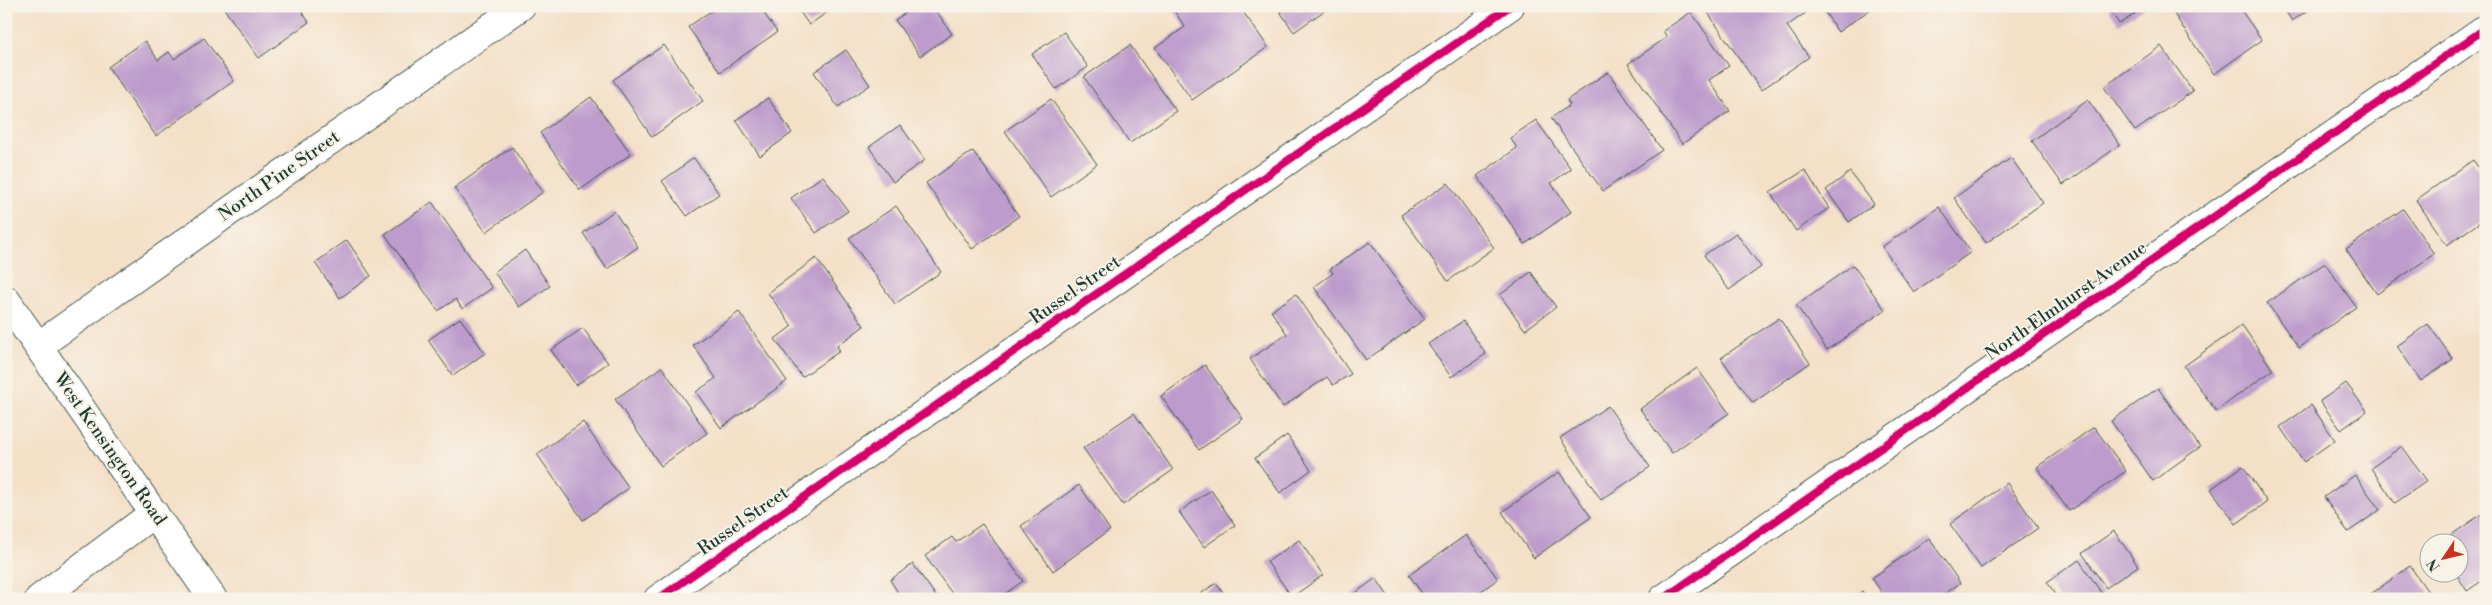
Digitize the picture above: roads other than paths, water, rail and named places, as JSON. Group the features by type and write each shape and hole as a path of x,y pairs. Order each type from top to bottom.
{"street":[{"name":"North Pine Street","path":"38,346 521,6"},
{"name":"Russel Street","path":"658,599 1510,6"},
{"name":"North Elmhurst Avenue","path":"1664,599 2486,28"},
{"name":"West Kensington Road","path":"6,300 213,599"},
{"path":"39,599 154,513"}]}
